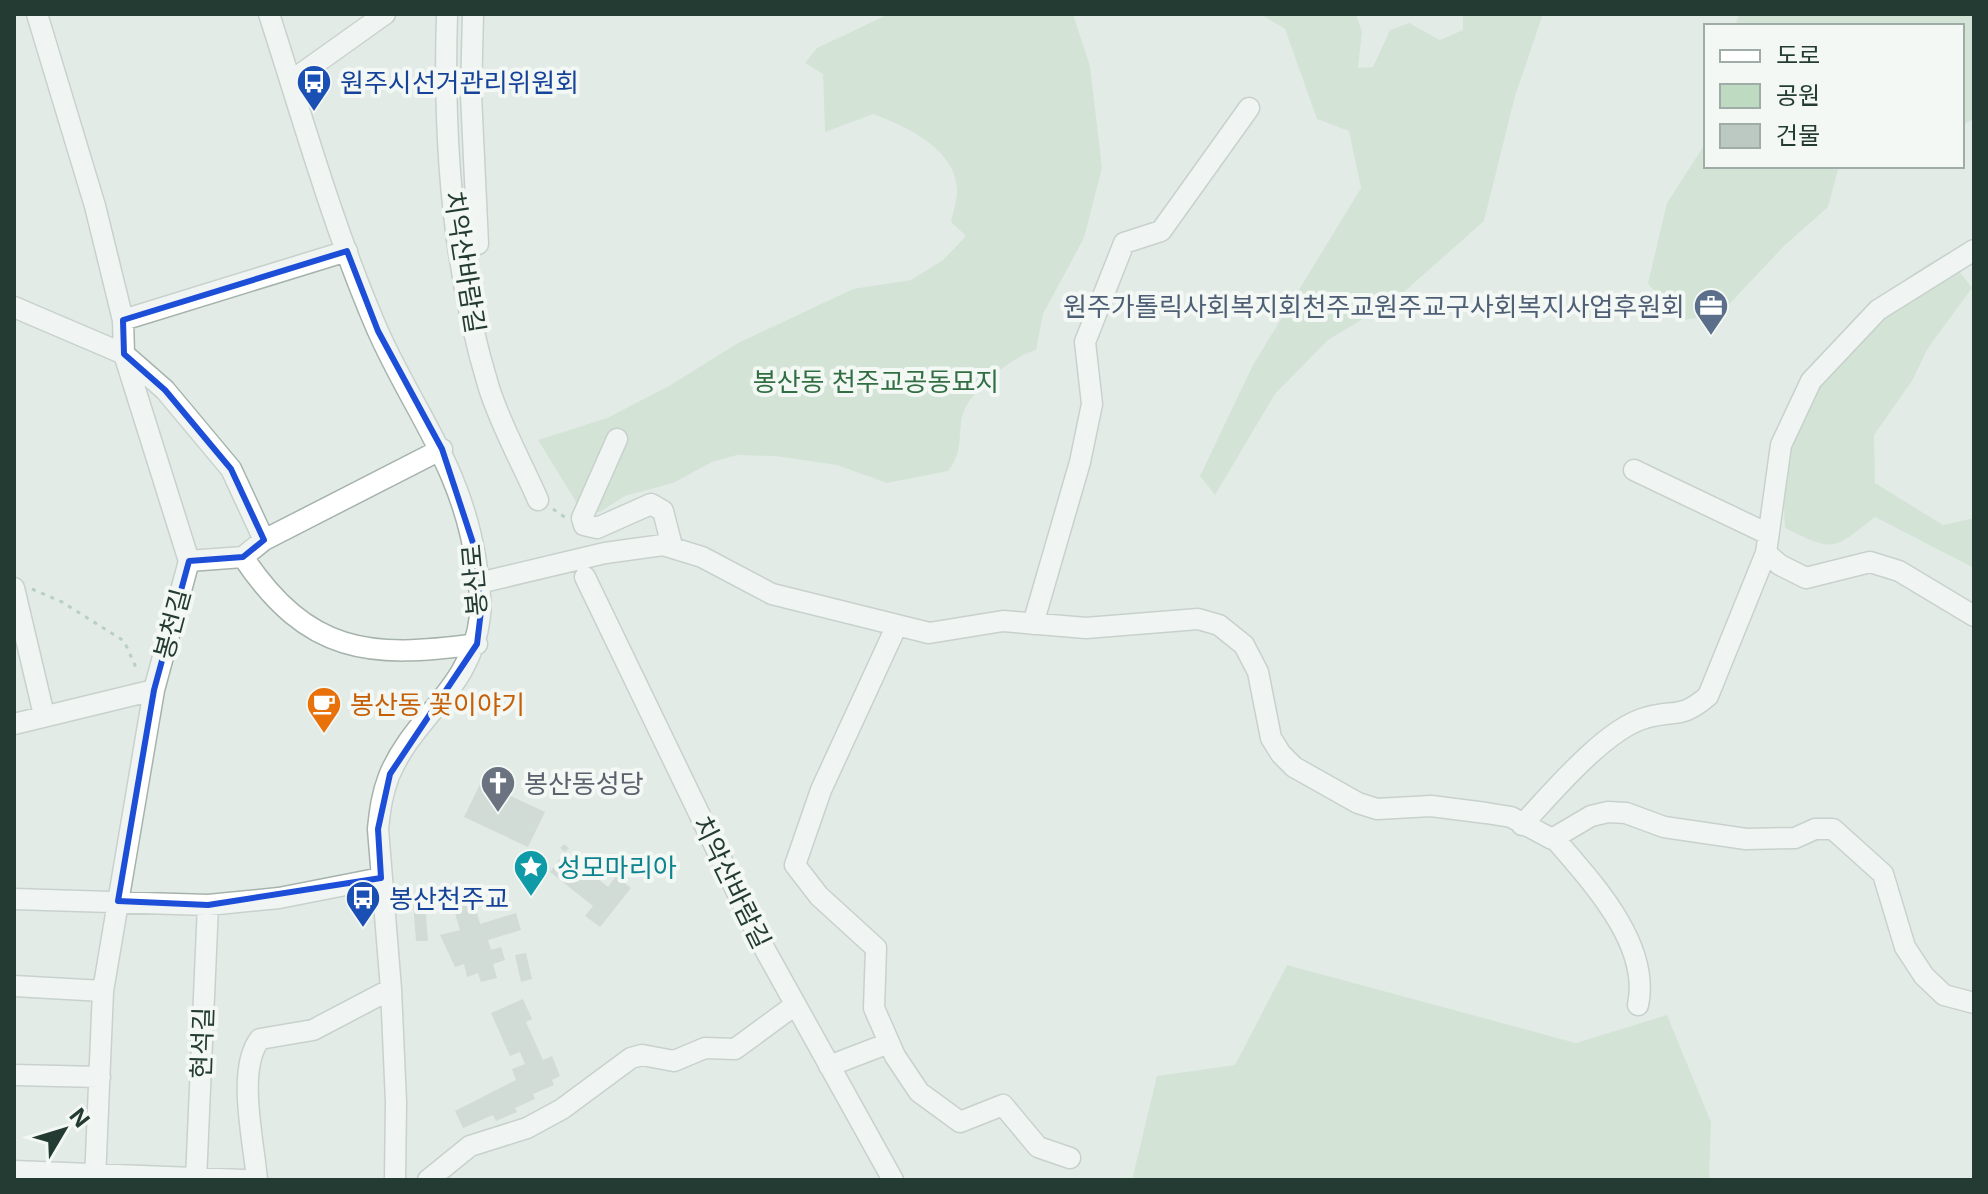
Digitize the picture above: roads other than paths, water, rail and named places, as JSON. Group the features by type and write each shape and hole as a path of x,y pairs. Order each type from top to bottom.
{"street":[{"name":"봉천길","path":"37,14 95,206 123,320 124,354 189,561 154,690 103,991 95,1177"},
{"name":"봉산로","path":"269,14 347,251 378,331 442,449 461,500 479,583 477,644 464,671 390,774 381,800 378,829 391,989 396,1102 395,1180"},
{"path":"291,81 385,14"},
{"name":"치악산바람길","path":"447,14 444,104 464,295 490,391 538,500"},
{"path":"473,14 471,94 478,244"},
{"path":"1033,624 1080,462 1092,404 1085,342 1124,243 1161,231 1249,108"},
{"path":"1522,825 1589,755 1625,729 1645,718 1692,709 1708,696 1767,543 1781,445 1811,381 1878,310 1974,250"},
{"path":"123,320 347,251"},
{"path":"14,307 124,354 165,390 231,469 264,540"},
{"path":"617,439 582,518 584,525 597,528 651,504 663,511 672,546"},
{"path":"189,561 243,557 264,540 442,449"},
{"path":"1634,470 1767,543 1780,565 1806,578 1870,562 1899,571 1974,616"},
{"path":"479,583 605,553 672,546 772,594 929,633 1003,621 1086,628 1185,619 1219,625 1237,638 1250,654 1258,672 1271,738 1294,767 1358,803 1377,809 1431,806 1511,817 1554,838 1608,905 1630,946 1641,990 1638,1005"},
{"path":"243,557 261,584 295,616 324,635 353,647 408,652 477,644"},
{"name":"치악산바람길","path":"585,577 763,946 893,1180"},
{"path":"20,587 44,715"},
{"path":"897,625 821,790 795,865 819,896 876,948 874,1008 889,1043 919,1092 960,1122 1003,1105 1038,1147 1070,1158"},
{"path":"14,724 154,690"},
{"path":"1554,838 1591,816 1608,812 1626,813 1664,827 1746,839 1795,838 1815,829 1833,829 1883,874 1896,924 1914,964 1944,995 1974,1003"},
{"path":"14,899 208,905 279,898 381,878"},
{"name":"현석길","path":"196,1179 208,905"},
{"path":"14,986 103,991"},
{"path":"257,1180 247,1070 251,1050 260,1039 313,1030 391,989"},
{"path":"428,1180 470,1146 527,1128 562,1109 631,1058 642,1055 674,1061 705,1048 735,1049 795,1005"},
{"path":"829,1066 889,1043"},
{"path":"14,1075 100,1077"},
{"path":"14,1171 95,1177 244,1180"}],"place":[{"name":"원주시선거관리위원회","path":"314,113"},
{"name":"원주가톨릭사회복지회천주교원주교구사회복지사업후원회","path":"1711,337"},
{"name":"봉산동 꽃이야기","path":"324,735"},
{"name":"봉산동성당","path":"498,814"},
{"name":"성모마리아","path":"531,898"},
{"name":"봉산천주교","path":"363,929"}],"park label":[{"name":"봉산동 천주교공동묘지","path":"876,381"}]}
